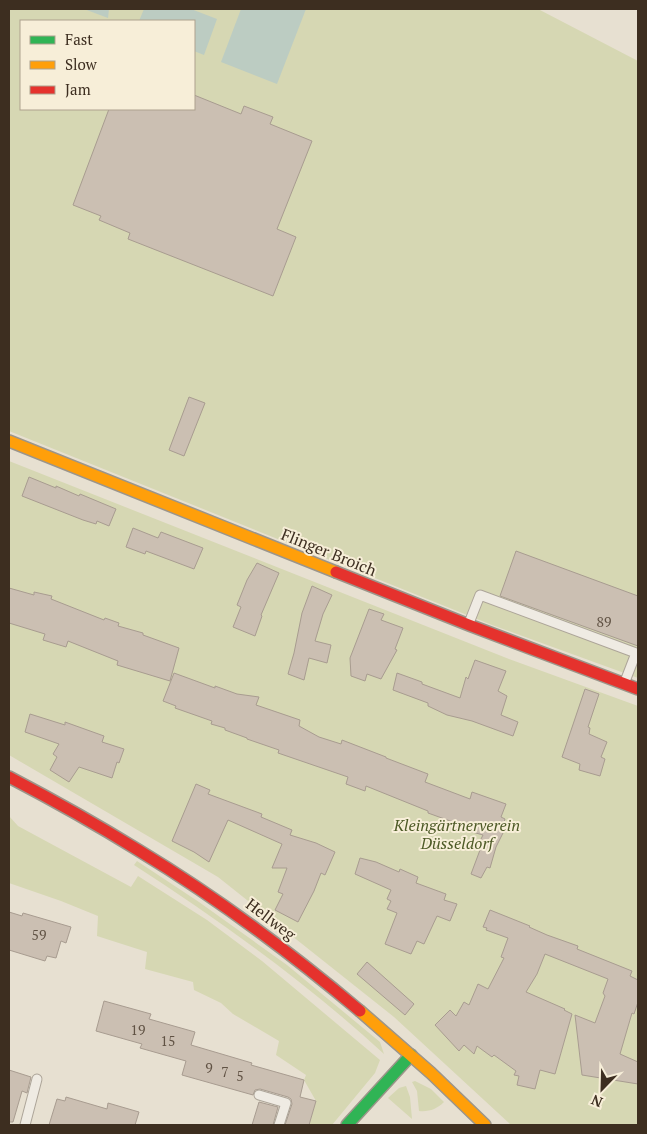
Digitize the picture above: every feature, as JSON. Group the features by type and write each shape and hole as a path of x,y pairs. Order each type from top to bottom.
{"street":[{"name":"Flinger Broich","path":"9,441 469,625 638,689"},
{"name":"Hellweg","path":"9,777 101,826 222,903 357,1006 484,1125"},
{"path":"347,1125 411,1055"}],"lane":[{"path":"469,625 480,595 636,653 624,684"},
{"path":"25,1125 37,1079"},
{"path":"259,1095 286,1103 279,1125"}],"green space":[{"path":"9,9 538,9 638,61 638,678 492,625 9,431"},
{"name":"Kleingärtnerverein Düsseldorf","path":"9,461 509,659 638,706 638,1125 511,1125 394,1017 218,877 9,755"},
{"path":"9,816 18,826 131,887 138,876 207,920 262,961 380,1060 375,1073 332,1125 309,1125 316,1101 304,1080 306,1075 276,1055 279,1041 233,1014 221,1003 194,990 193,982 145,969 147,952 97,936 98,916 9,883"},
{"path":"137,861 199,902 287,965 380,1042 384,1054 325,1003 263,954 134,865"},
{"path":"415,1081 431,1089 444,1102 433,1110 419,1111 417,1091 412,1082"},
{"path":"406,1086 410,1097 412,1119 388,1098 399,1088"}],"shaded area":[{"path":"84,9 109,9 108,18"},
{"path":"144,9 191,9 217,19 204,55 195,51 195,20 139,20"},
{"path":"241,9 306,9 277,84 221,62"}],"building":[{"path":"195,95 241,114 244,106 273,117 270,124 312,141 277,229 296,237 273,296 128,239 130,233 99,220 101,216 73,205 109,110 195,110"},
{"path":"189,397 205,403 184,456 169,450"},
{"path":"29,477 79,496 80,494 116,509 109,526 97,521 96,524 83,520 22,496"},
{"path":"133,528 158,538 161,532 203,548 194,569 146,551 145,554 126,547"},
{"path":"516,551 638,596 638,646 500,596"},
{"path":"257,563 279,573 261,615 255,636 233,627 241,607 237,605 247,580"},
{"path":"312,586 332,595 323,614 315,641 331,645 327,663 309,658 304,680 288,674 302,613"},
{"path":"9,588 34,595 34,592 52,596 51,599 104,620 105,618 119,623 118,626 143,633 143,635 179,648 170,681 117,665 118,661 68,641 66,647 43,640 45,634 9,623"},
{"path":"369,609 384,614 381,620 403,628 395,649 397,650 381,679 367,674 365,681 351,676 350,658"},
{"path":"475,660 506,671 498,691 507,696 501,715 518,722 513,736 472,721 447,715 428,706 428,703 393,690 397,673 460,698 466,677 468,679"},
{"path":"174,673 215,688 215,686 237,694 259,697 256,705 300,720 299,726 319,737 341,744 342,740 428,774 425,782 470,799 472,792 506,804 501,817 505,819 502,828 505,829 496,847 490,868 487,867 481,878 471,874 483,842 480,841 483,835 451,826 453,822 366,786 365,791 346,784 348,777 278,753 279,750 225,730 225,728 211,724 212,721 175,708 176,706 163,701"},
{"path":"585,689 599,694 588,727 590,728 589,734 607,742 601,757 605,759 600,776 579,770 580,764 562,757"},
{"path":"30,714 65,725 65,722 104,736 102,742 124,749 112,778 79,767 69,782 50,770 57,757 53,754 59,744 25,732"},
{"path":"196,784 210,790 208,794 262,814 261,817 292,830 290,835 316,843 335,852 325,875 321,873 298,922 275,910 283,894 278,892 287,868 272,868 282,844 228,820 209,862 172,841"},
{"path":"360,858 376,862 399,872 400,869 418,877 416,883 446,894 444,900 457,904 450,921 437,916 424,944 417,941 411,954 385,944 397,913 387,909 391,901 387,899 391,890 355,874"},
{"path":"490,910 547,935 578,946 577,949 632,971 630,976 638,980 638,1002 634,1014 632,1013 620,1054 638,1062 638,1084 582,1075 575,1015 595,1023 605,996 603,993 608,979 545,954 537,974 526,992 572,1014 555,1074 540,1070 535,1089 517,1085 519,1076 514,1075 516,1071 494,1055 492,1057 477,1046 474,1054 464,1045 459,1051 435,1025 450,1010 456,1016 464,1002 469,1005 478,984 488,989 504,958 501,957 508,938 486,930 487,928 483,927"},
{"path":"9,912 22,916 23,913 71,927 66,943 61,941 56,958 47,956 45,961 9,950"},
{"path":"367,962 414,1004 405,1015 357,974"},
{"path":"104,1001 151,1014 149,1019 195,1032 191,1045 304,1080 300,1097 316,1101 309,1125 285,1125 292,1104 291,1099 288,1097 260,1089 255,1090 253,1095 182,1075 186,1061 140,1048 142,1044 96,1031"},
{"path":"9,1070 31,1077 27,1093 22,1091 13,1122 9,1122"},
{"path":"66,1097 107,1109 108,1103 139,1112 135,1125 49,1125 57,1099 65,1101"},
{"path":"259,1102 278,1107 273,1125 252,1125"}],"traffic: fast":[{"path":"347,1125 411,1055"}],"traffic: slow":[{"path":"9,441 336,572"},
{"path":"360,1011 431,1073 485,1125"}],"traffic: jam":[{"path":"336,572 638,689"},
{"path":"9,777 106,831 196,887 280,947 360,1011"}]}
